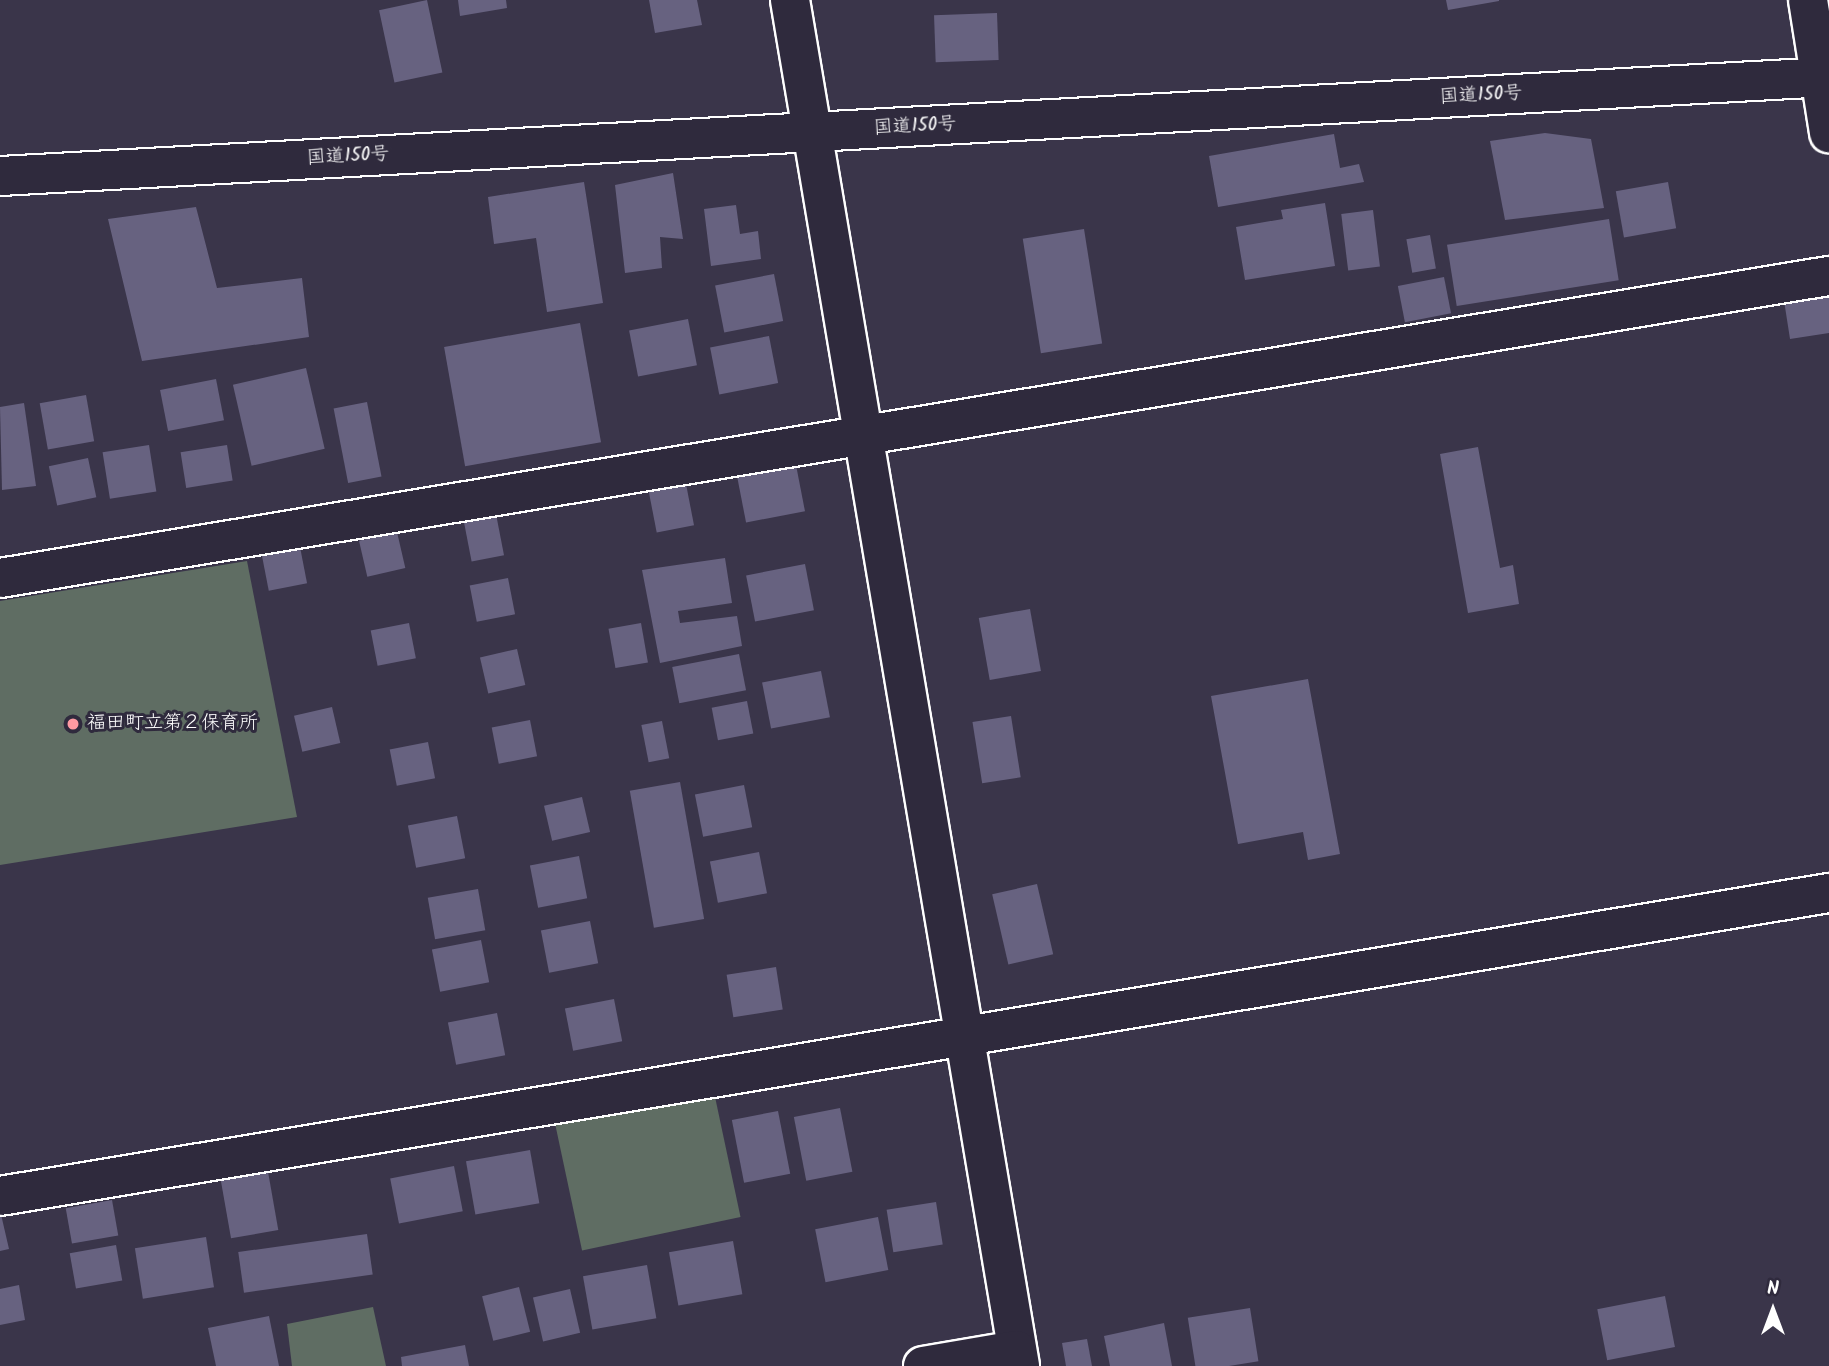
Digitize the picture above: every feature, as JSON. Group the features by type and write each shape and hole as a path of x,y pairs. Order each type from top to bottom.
{"main road":[{"path":"790,0 1018,1358 923,1366"},
{"path":"1808,0 1825,77 1829,133"},
{"name":"国道150号","path":"0,176 1825,77"},
{"path":"0,578 1829,276"},
{"path":"0,1196 1829,893"}],"green space":[{"path":"247,561 297,817 0,865 0,601"},
{"path":"711,1078 741,1217 582,1251 553,1112"},
{"path":"373,1307 386,1366 292,1366 287,1324"}],"building":[{"path":"427,0 442,72 394,83 379,10"},
{"path":"458,0 506,0 507,8 460,16"},
{"path":"649,0 697,0 702,25 655,33"},
{"path":"1446,0 1499,0 1499,1 1448,10"},
{"path":"997,13 999,60 936,62 934,15"},
{"path":"1545,133 1591,139 1604,208 1505,220 1490,141"},
{"path":"1334,134 1340,168 1359,164 1364,182 1218,207 1209,156"},
{"path":"673,173 683,239 660,237 662,268 625,273 615,185"},
{"path":"584,182 603,303 547,312 536,238 494,244 488,197"},
{"path":"1668,182 1676,228 1624,237 1616,191"},
{"path":"1325,203 1335,266 1245,280 1236,227 1283,219 1281,210"},
{"path":"736,205 740,234 758,231 761,259 711,266 704,209"},
{"path":"196,207 217,288 302,278 309,337 142,361 108,219"},
{"path":"1373,210 1380,267 1348,270 1341,214"},
{"path":"1609,219 1619,280 1457,306 1447,245"},
{"path":"1084,229 1102,344 1041,353 1023,239"},
{"path":"1430,235 1436,268 1412,273 1406,239"},
{"path":"774,274 783,321 724,333 715,285"},
{"path":"1444,277 1451,313 1405,322 1398,286"},
{"path":"1829,287 1829,333 1790,339 1783,294"},
{"path":"688,319 697,365 638,377 629,330"},
{"path":"580,323 601,442 465,466 444,347"},
{"path":"769,336 778,383 719,395 710,347"},
{"path":"306,368 325,449 252,466 233,385"},
{"path":"216,379 224,420 168,431 160,390"},
{"path":"86,395 94,441 48,449 40,403"},
{"path":"367,402 382,477 348,483 334,408"},
{"path":"24,403 36,486 2,490 0,407"},
{"path":"149,445 156,491 110,499 103,452"},
{"path":"227,445 233,481 186,488 181,452"},
{"path":"1478,447 1500,568 1513,565 1519,604 1468,613 1440,454"},
{"path":"88,458 96,497 57,505 49,466"},
{"path":"796,465 805,511 746,523 737,476"},
{"path":"686,484 694,525 657,532 649,491"},
{"path":"496,514 504,555 472,562 464,520"},
{"path":"397,532 405,568 367,577 359,541"},
{"path":"300,547 307,583 269,591 262,554"},
{"path":"725,558 732,603 678,611 680,623 737,616 742,646 660,663 642,570"},
{"path":"805,564 814,610 755,622 746,575"},
{"path":"508,578 515,614 477,622 470,585"},
{"path":"1030,609 1041,671 990,680 979,618"},
{"path":"409,623 416,658 378,666 371,630"},
{"path":"641,623 648,662 615,668 609,629"},
{"path":"517,649 525,685 488,694 480,658"},
{"path":"739,654 746,690 679,703 672,667"},
{"path":"821,671 830,717 771,729 762,682"},
{"path":"1308,679 1340,854 1308,860 1303,832 1238,844 1211,696"},
{"path":"747,701 753,733 718,740 712,708"},
{"path":"332,707 340,743 302,752 294,716"},
{"path":"1011,716 1021,777 982,783 972,722"},
{"path":"530,720 537,756 499,764 492,727"},
{"path":"662,721 669,758 649,762 641,725"},
{"path":"428,742 435,778 397,786 390,749"},
{"path":"680,782 704,919 654,928 630,791"},
{"path":"744,785 752,827 703,837 695,795"},
{"path":"582,797 590,832 552,841 544,806"},
{"path":"457,816 465,858 416,868 408,826"},
{"path":"759,852 767,893 718,903 710,862"},
{"path":"579,856 587,898 538,908 530,866"},
{"path":"1037,884 1053,954 1008,965 992,894"},
{"path":"478,889 485,930 435,939 428,898"},
{"path":"590,921 598,963 549,973 541,931"},
{"path":"481,940 489,982 440,992 432,950"},
{"path":"776,967 783,1009 733,1017 727,975"},
{"path":"614,999 622,1041 573,1051 565,1009"},
{"path":"497,1013 505,1055 456,1065 448,1023"},
{"path":"840,1108 852,1172 806,1181 794,1117"},
{"path":"778,1111 790,1174 744,1183 732,1120"},
{"path":"530,1150 539,1203 475,1214 466,1161"},
{"path":"267,1166 278,1230 231,1238 220,1174"},
{"path":"454,1166 463,1211 399,1224 390,1178"},
{"path":"112,1200 118,1235 72,1244 66,1208"},
{"path":"936,1202 943,1244 893,1252 887,1210"},
{"path":"0,1210 9,1249 0,1251"},
{"path":"878,1217 888,1270 825,1282 815,1229"},
{"path":"367,1234 373,1275 244,1293 238,1252"},
{"path":"206,1237 214,1287 143,1299 135,1248"},
{"path":"733,1241 742,1294 678,1305 669,1252"},
{"path":"116,1245 122,1280 76,1289 70,1253"},
{"path":"647,1265 656,1318 592,1329 583,1276"},
{"path":"19,1285 25,1320 0,1325 0,1289"},
{"path":"519,1287 530,1332 493,1341 482,1296"},
{"path":"570,1289 580,1333 543,1341 533,1298"},
{"path":"1665,1296 1675,1347 1607,1360 1597,1309"},
{"path":"1250,1308 1258,1361 1229,1366 1195,1366 1188,1318"},
{"path":"269,1316 279,1366 216,1366 208,1328"},
{"path":"1164,1323 1172,1366 1110,1366 1104,1336"},
{"path":"1087,1339 1092,1366 1066,1366 1062,1343"},
{"path":"465,1345 469,1366 402,1366 401,1357"}],"place":[{"name":"福田町立第２保育所","path":"73,724"}]}
